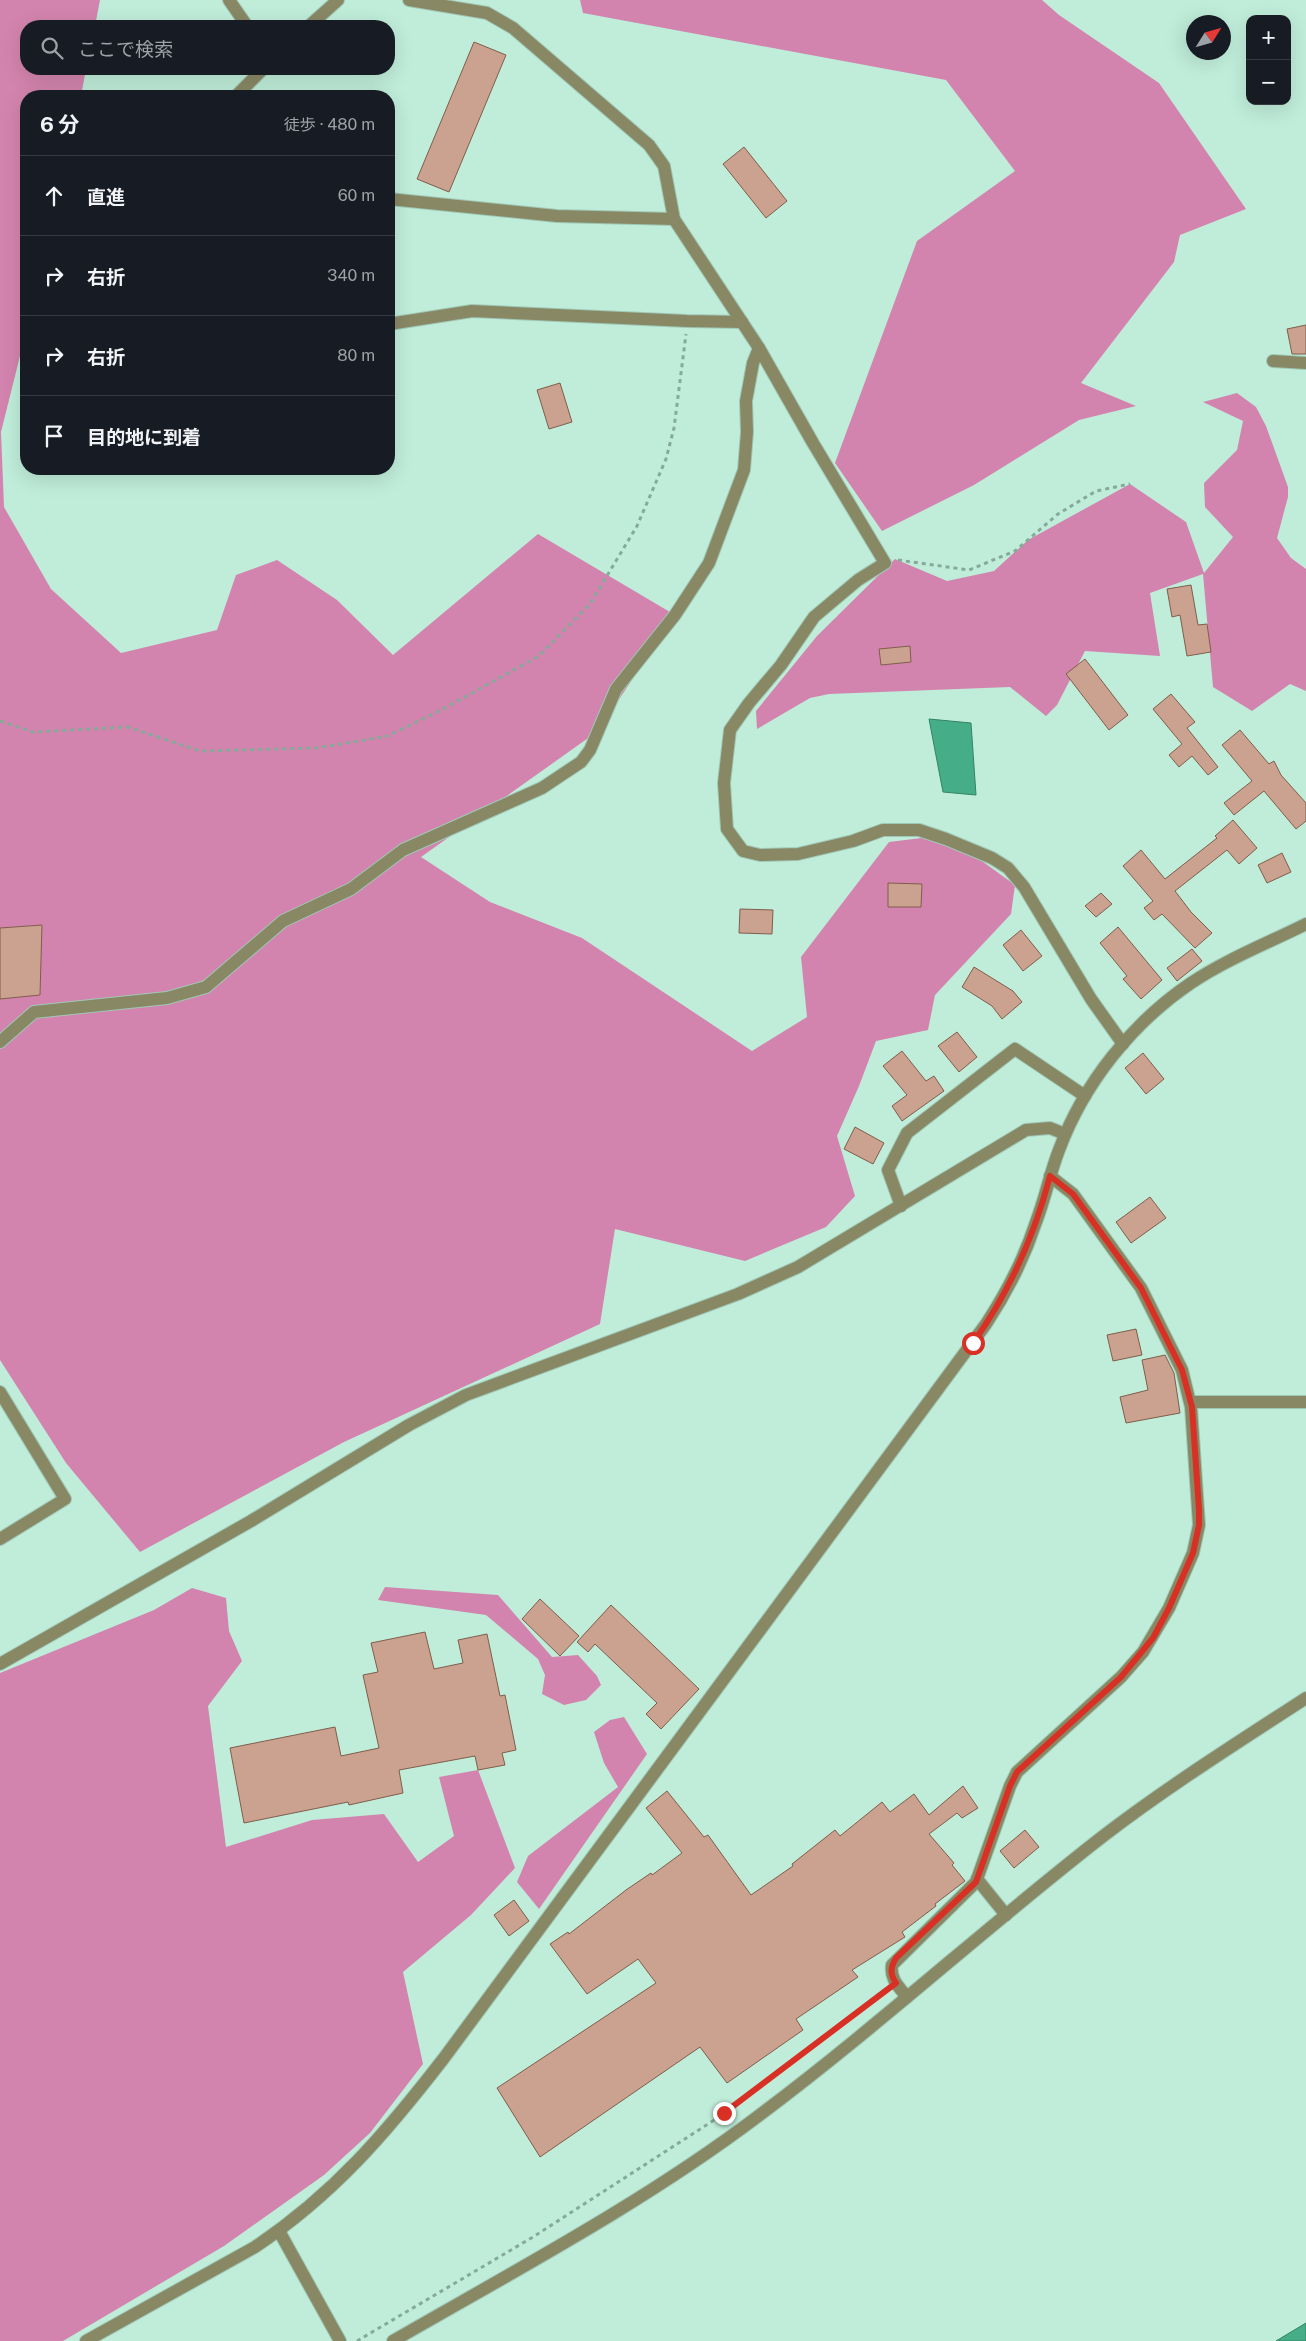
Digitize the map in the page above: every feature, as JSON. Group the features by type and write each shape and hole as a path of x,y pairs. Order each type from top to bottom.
{"street":[{"path":"230,0 243,20"},
{"path":"316,20 338,0"},
{"path":"409,0 487,13 513,28 649,145 664,166 674,219 759,348 813,444 885,563 858,580 814,617 781,665 749,702 730,730 724,783 727,829 743,851 760,856 798,854 853,841 883,830 919,830 992,858 1008,868 1024,887 1091,999 1123,1044"},
{"path":"244,90 257,75"},
{"path":"395,199 557,216 674,219"},
{"path":"395,323 472,310 742,322"},
{"path":"0,1042 34,1012 167,998 206,987 282,921 351,888 403,850 542,788 581,762 590,750 616,689 675,615 709,563 744,470 747,432 746,401 753,363 759,348"},
{"path":"1273,361 1306,364"},
{"path":"86,2341 255,2247 279,2231 313,2204 383,2136 432,2074 973,1343 998,1305 1019,1265 1036,1224 1065,1134 1085,1096 1123,1044 1156,1011 1191,983 1216,968 1306,924"},
{"path":"901,1206 888,1170 907,1133 1015,1049 1085,1096"},
{"path":"0,1664 251,1521 409,1426 466,1395 738,1294 798,1267 1026,1130 1050,1128 1065,1134"},
{"path":"907,1997 891,1974 892,1965 896,1958 968,1891 977,1879 1010,1786 1017,1772 1127,1671 1153,1638 1169,1608 1193,1553 1199,1525 1191,1402 1182,1370 1141,1288 1073,1194 1050,1176"},
{"path":"0,1392 65,1499 0,1539"},
{"path":"1191,1402 1306,1402"},
{"path":"393,2341 595,2224 676,2174 778,2102 1006,1915 1148,1803 1306,1698"},
{"path":"977,1879 1006,1915"},
{"path":"279,2231 340,2341"}],"path":[{"path":"0,721 33,732 128,727 200,751 316,748 388,736 443,709 539,656 590,604 637,526 666,460 675,418 687,321"},
{"path":"885,563 895,559 969,570 1015,551 1058,514 1096,492 1130,484"},
{"path":"357,2341 533,2236 724,2113 896,1983"}],"shaded area":[{"path":"0,0 100,0 96,20 20,20 20,75 85,75 82,90 20,90 20,356 1,432 4,507 51,589 121,653 217,630 236,575 277,560 337,600 393,655 538,534 675,615 598,731 421,857 490,902 582,938 752,1051 807,1017 801,957 889,842 946,835 1015,885 1011,914 935,995 928,1030 876,1041 837,1136 855,1196 826,1227 745,1261 615,1229 600,1324 344,1442 140,1552 66,1463 0,1360"},
{"path":"580,0 1042,0 1059,15 1159,83 1246,209 1180,235 1174,262 1081,383 1136,406 1079,420 974,485 882,531 835,463 917,241 1015,171 946,80 583,13"},
{"path":"1237,393 1256,407 1266,426 1288,487 1288,497 1277,538 1291,558 1306,569 1306,691 1290,684 1252,711 1213,687 1203,574 1150,593 1160,656 1085,651 1057,705 1046,716 1010,687 829,694 810,698 757,729 756,711 817,636 895,559 947,581 994,571 1028,540 1130,484 1186,522 1204,573 1233,537 1205,507 1204,483 1237,450 1243,421 1203,402"},
{"path":"929,719 971,723 976,795 943,792"},
{"path":"385,1587 498,1595 552,1657 578,1655 597,1676 601,1685 586,1700 564,1705 542,1694 545,1675 538,1659 486,1615 378,1600"},
{"path":"192,1588 226,1598 229,1631 242,1661 208,1706 226,1847 312,1820 384,1814 418,1862 454,1836 439,1777 478,1770 515,1868 471,1915 403,1972 423,2064 370,2133 324,2175 224,2246 63,2341 0,2341 0,1673 154,1610"},
{"path":"624,1717 647,1754 539,1909 517,1882 528,1856 618,1787 604,1763 594,1732 610,1720"},
{"path":"1306,2323 1306,2341 1276,2341"}],"building":[{"path":"474,42 506,55 449,192 417,179"},
{"path":"744,147 787,201 766,218 723,164"},
{"path":"1306,325 1306,354 1292,354 1287,329"},
{"path":"560,383 572,422 549,429 537,390"},
{"path":"1191,585 1198,625 1207,624 1211,652 1187,656 1180,615 1172,617 1167,589"},
{"path":"910,646 911,662 881,665 879,649"},
{"path":"1085,659 1128,715 1109,730 1066,674"},
{"path":"1171,694 1195,722 1187,728 1218,767 1208,775 1192,756 1179,767 1169,755 1182,744 1153,709"},
{"path":"1240,730 1269,764 1274,761 1281,775 1306,803 1306,821 1296,829 1264,791 1234,815 1224,803 1252,781 1222,745"},
{"path":"1233,820 1257,848 1239,864 1227,850 1175,891 1191,912 1212,933 1195,948 1162,914 1154,920 1144,908 1153,901 1123,866 1141,850 1165,879 1217,838 1215,836"},
{"path":"1282,853 1291,872 1267,883 1258,865"},
{"path":"888,883 922,884 921,907 888,907"},
{"path":"1101,893 1112,904 1096,917 1085,906"},
{"path":"740,909 773,910 772,934 739,933"},
{"path":"42,925 40,995 0,999 0,928"},
{"path":"1118,927 1162,980 1141,999 1123,979 1127,976 1100,943"},
{"path":"1021,930 1042,956 1023,971 1003,945"},
{"path":"1192,949 1202,961 1177,981 1167,968"},
{"path":"974,967 1013,991 1022,1002 1002,1019 992,1006 962,987"},
{"path":"957,1032 977,1057 959,1072 938,1046"},
{"path":"902,1051 926,1081 934,1076 944,1091 902,1121 892,1106 907,1095 883,1066"},
{"path":"1143,1053 1164,1079 1146,1094 1125,1068"},
{"path":"855,1127 884,1143 873,1164 844,1149"},
{"path":"1150,1197 1166,1218 1131,1243 1116,1222"},
{"path":"1136,1329 1142,1355 1113,1361 1107,1335"},
{"path":"1165,1355 1174,1373 1180,1413 1126,1423 1120,1397 1148,1390 1142,1360"},
{"path":"540,1599 579,1636 560,1656 522,1619"},
{"path":"611,1605 699,1689 661,1729 646,1714 657,1703 595,1644 588,1652 577,1642"},
{"path":"425,1632 434,1669 463,1663 458,1640 487,1634 500,1696 505,1695 516,1750 502,1753 505,1765 478,1770 475,1756 399,1770 403,1793 349,1805 348,1802 244,1823 230,1748 335,1727 341,1756 379,1748 363,1675 378,1672 371,1643"},
{"path":"963,1786 978,1808 962,1818 957,1813 929,1834 954,1863 952,1865 965,1881 902,1932 905,1937 852,1970 858,1977 796,2019 803,2030 727,2083 700,2047 540,2157 497,2088 656,1983 638,1959 587,1994 550,1944 568,1932 569,1934 626,1890 651,1873 652,1875 682,1853 646,1808 667,1791 704,1837 708,1835 751,1895 793,1866 792,1864 835,1830 840,1836 882,1802 890,1812 914,1794 929,1815"},
{"path":"1025,1830 1039,1847 1014,1868 1000,1851"},
{"path":"514,1900 529,1921 509,1936 494,1915"}],"route":[{"path":"724,2113 885,1989 896,1983 891,1974 892,1965 896,1958 976,1882 1010,1786 1017,1772 1133,1665 1153,1638 1169,1608 1193,1553 1199,1525 1199,1510 1192,1407 1182,1370 1141,1288 1073,1194 1050,1176 1036,1224 1019,1265 998,1305 973,1343"}]}
